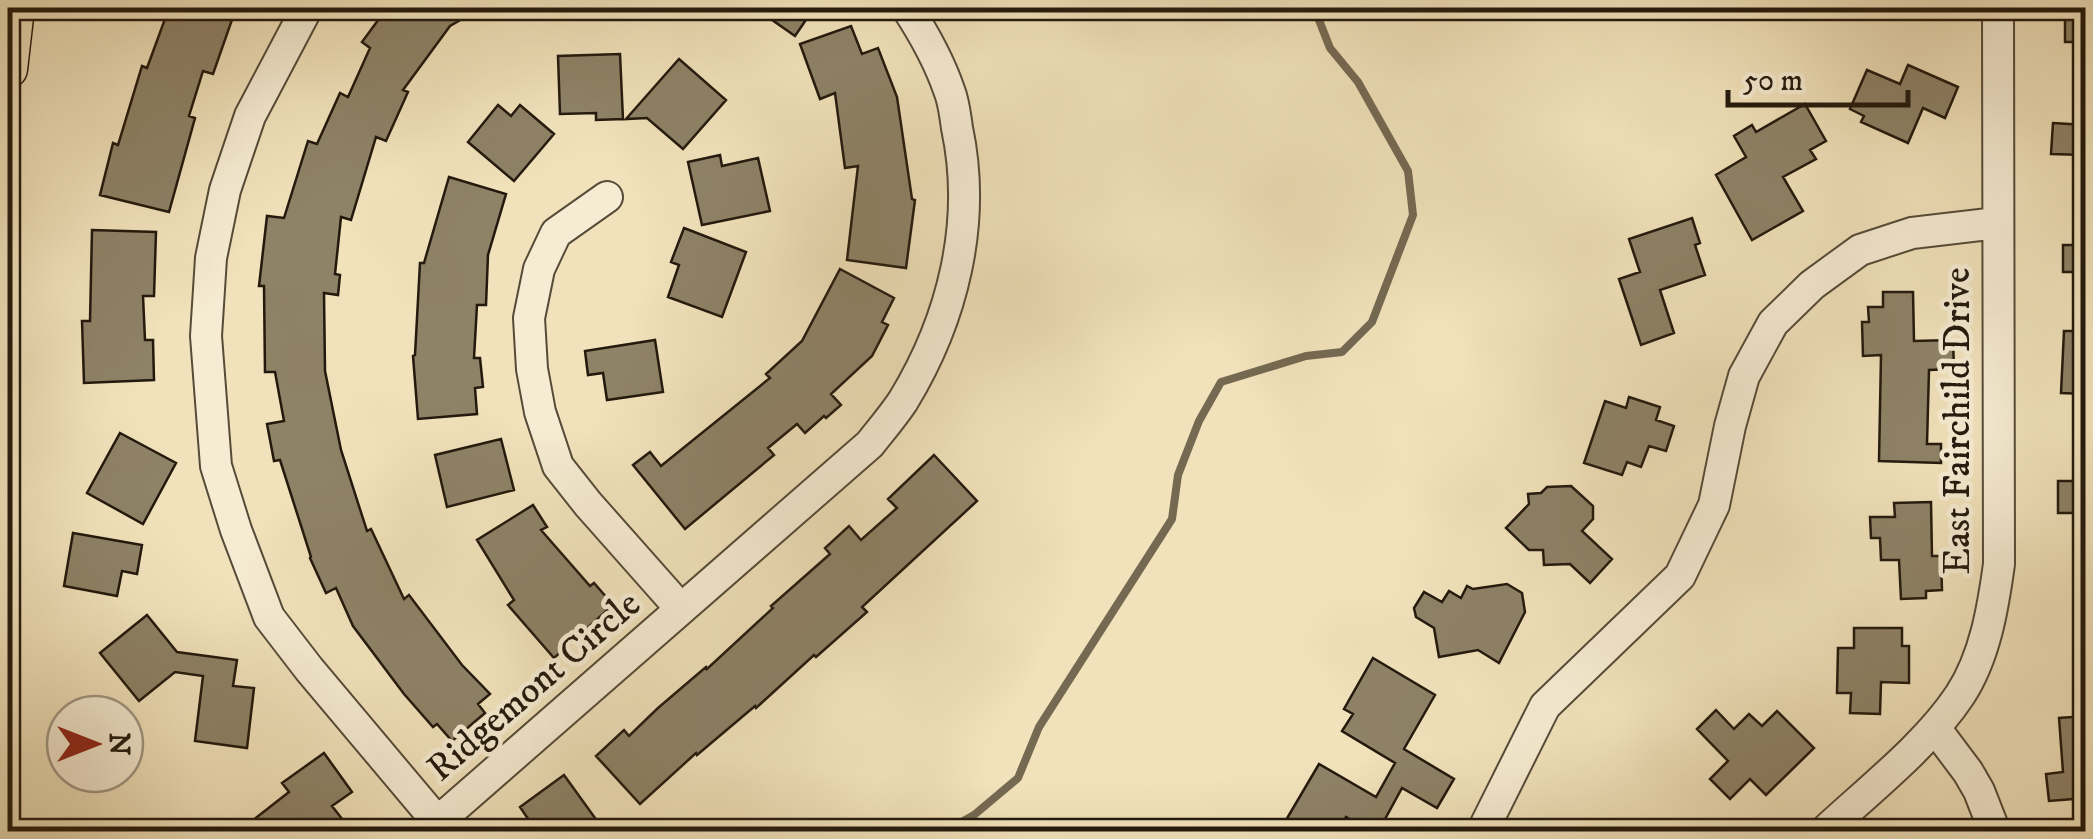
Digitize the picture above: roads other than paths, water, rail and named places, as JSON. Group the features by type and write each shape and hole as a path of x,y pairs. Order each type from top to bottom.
{"main road":[{"path":"8,69 15,8"}],"street":[{"name":"Ridgemont Circle","path":"307,8 250,116 226,190 211,258 206,336 216,466 269,617 437,828 870,444 901,404 947,307 961,251 966,202 961,144 950,92 908,8"},
{"name":"East Fairchild Drive","path":"1824,832 1935,728 1962,692 1992,614 1999,564 1998,8"},
{"path":"607,197 556,234 539,269 529,318 532,369 540,412 558,466 681,609"},
{"path":"1482,832 1545,706 1680,576 1714,504 1744,376 1773,323 1812,285 1860,250 1912,234 1997,223"},
{"path":"1935,728 1979,790 1994,832"}],"waterway":[{"path":"944,832 974,815 1018,778 1039,727 1172,519 1178,475 1199,421 1221,382 1306,356 1342,352 1372,322 1413,215 1408,171 1358,82 1330,48 1318,8"}]}
